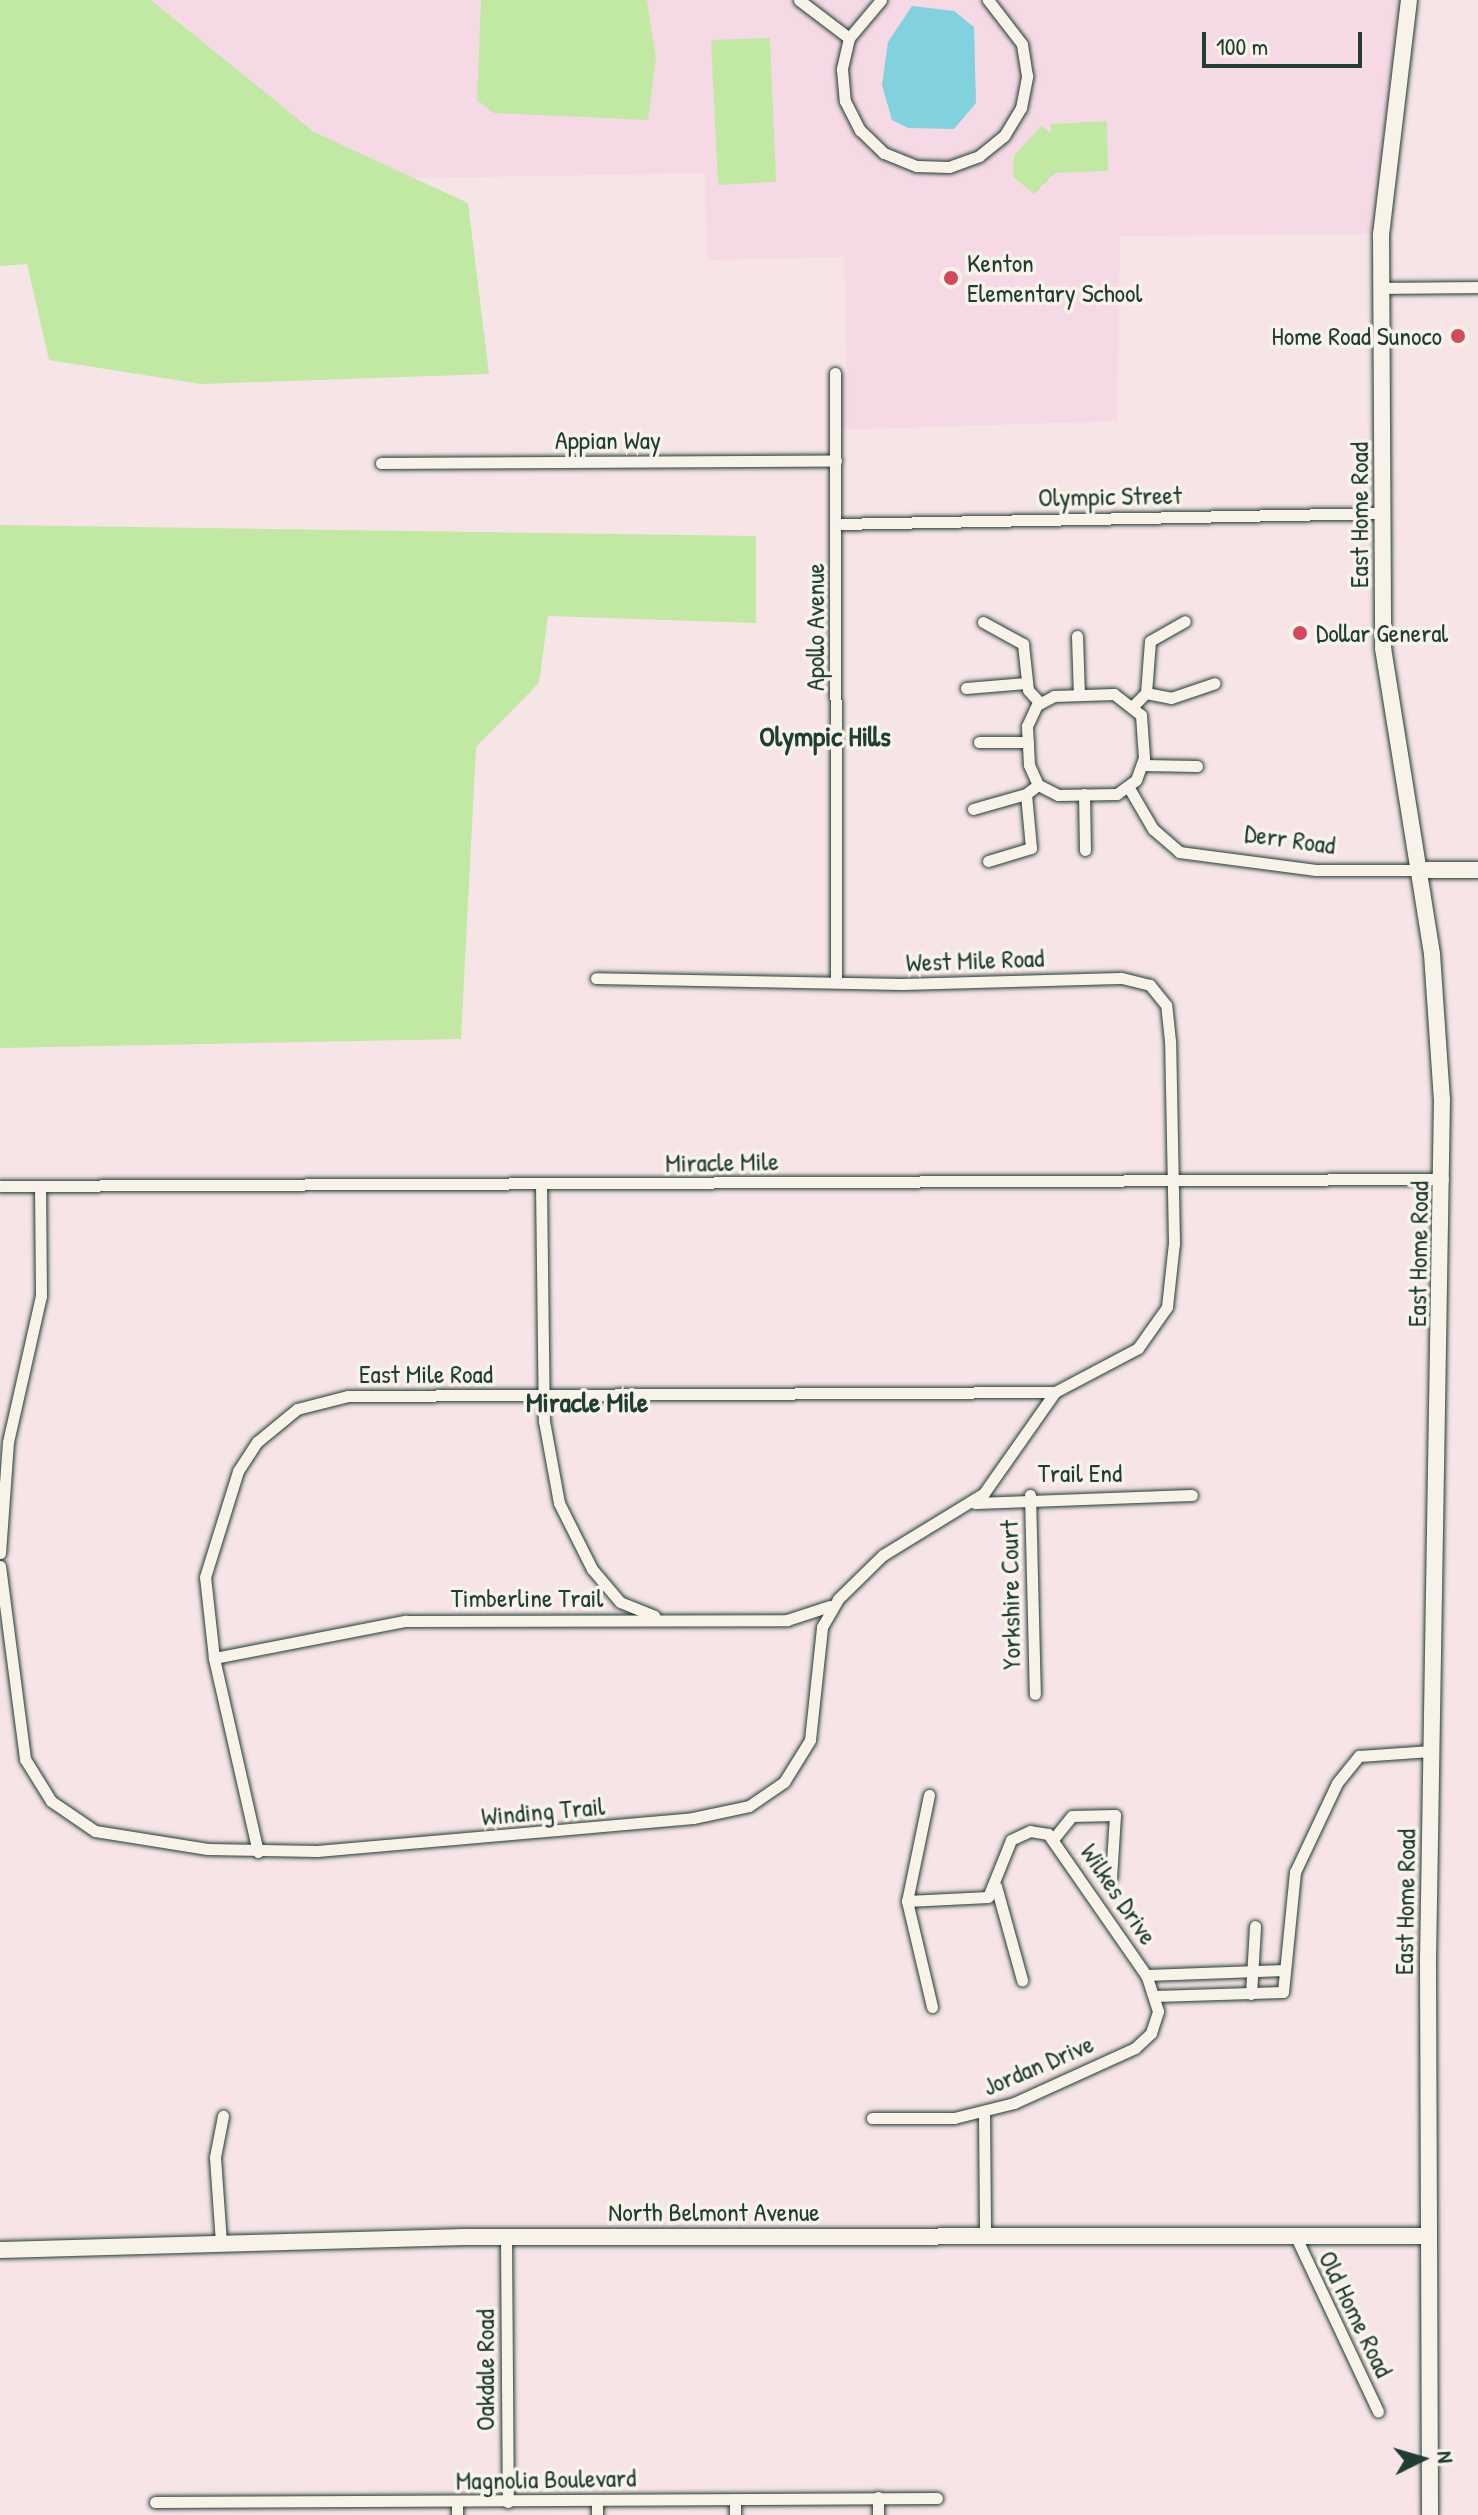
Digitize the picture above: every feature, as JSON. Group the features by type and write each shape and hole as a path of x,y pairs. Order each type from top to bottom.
{"street":[{"path":"799,0 849,38"},
{"path":"881,0 849,38 843,80 860,130 906,162 949,167 996,143 1021,108 1027,76 1022,44 988,0"},
{"name":"East Home Road","path":"1409,0 1383,206 1381,288 1388,701 1420,870 1438,1023 1443,1179 1431,1751 1430,2515"},
{"path":"1381,288 1478,287"},
{"name":"Apollo Avenue","path":"835,373 836,978"},
{"name":"Appian Way","path":"381,463 836,461"},
{"name":"Olympic Street","path":"837,524 1383,513"},
{"path":"1134,705 1146,693 1150,641 1185,621"},
{"path":"983,622 1023,644 1026,683 1040,703"},
{"path":"1077,636 1079,695"},
{"path":"966,688 1026,683"},
{"path":"1146,693 1171,698 1215,683"},
{"path":"1040,703 1079,695 1114,694 1134,705"},
{"path":"1038,785 1028,742 1040,703"},
{"path":"1038,785 1058,795 1129,788 1143,765 1134,705"},
{"path":"979,742 1028,742"},
{"path":"1143,765 1197,766"},
{"path":"973,809 1026,794 1038,785"},
{"name":"Derr Road","path":"1129,788 1153,829 1179,852 1316,870 1478,870"},
{"path":"988,861 1031,848 1026,794"},
{"path":"1084,794 1085,850"},
{"name":"West Mile Road","path":"596,978 836,978 902,984 1121,978 1150,985 1168,1016 1173,1184"},
{"name":"Miracle Mile","path":"0,1186 1173,1184 1443,1179"},
{"path":"541,1183 544,1396 550,1465 575,1541 620,1602 662,1619"},
{"name":"East Mile Road","path":"258,1852 214,1658 205,1577 216,1527 247,1456 282,1419 348,1396 1055,1392 1138,1348 1159,1324 1174,1273 1173,1184"},
{"path":"0,1553 8,1442 41,1300 40,1187"},
{"name":"Winding Trail","path":"0,1566 21,1744 51,1801 111,1836 258,1852 630,1825 749,1806 774,1792 804,1753 822,1627 838,1599 883,1555 970,1504 993,1484 1035,1411 1055,1392"},
{"name":"Trail End","path":"970,1504 1030,1495 1192,1495"},
{"name":"Yorkshire Court","path":"1030,1495 1035,1694"},
{"name":"Timberline Trail","path":"214,1658 405,1621 807,1619 838,1599"},
{"path":"1285,1970 1146,1975 1155,1996 1283,1992 1295,1872 1348,1766 1370,1753 1431,1751"},
{"path":"929,1795 907,1901 932,2007"},
{"path":"907,1901 982,1900 996,1886 1011,1840 1030,1831 1054,1838 1072,1816 1115,1815 1111,1878"},
{"name":"Wilkes Drive","path":"1054,1838 1146,1975"},
{"path":"996,1886 1022,1980"},
{"path":"1251,1994 1255,1926"},
{"name":"Jordan Drive","path":"872,2118 984,2113 1144,2041 1155,2024 1155,1996"},
{"path":"984,2113 985,2234"},
{"path":"221,2243 215,2157 223,2116"},
{"name":"North Belmont Avenue","path":"0,2250 506,2237 985,2234 1428,2236"},
{"name":"Old Home Road","path":"1295,2235 1378,2411"},
{"name":"Oakdale Road","path":"506,2237 508,2502"},
{"path":"878,2497 878,2515"},
{"name":"Magnolia Boulevard","path":"155,2502 319,2509 457,2509 508,2502 937,2498"},
{"path":"735,2499 735,2515"},
{"path":"597,2502 597,2515"}],"shaded area":[{"path":"97,0 1409,0 1381,234 1120,236 1117,421 836,430 835,373 847,372 844,257 707,260 705,173 96,184"}],"green space":[{"path":"0,0 151,0 314,132 468,203 489,374 201,384 49,360 27,264 0,266"},
{"path":"481,0 647,0 656,58 648,120 494,113 477,100"},
{"path":"770,38 776,182 718,185 711,40"},
{"path":"1107,121 1108,171 1055,173 1034,194 1013,177 1014,156 1041,126 1051,133 1051,124"},
{"path":"0,525 756,536 756,623 548,616 539,683 476,747 461,1039 0,1048"}],"water":[{"path":"912,6 954,11 974,27 976,103 954,129 908,128 892,120 882,85 888,42"}],"place":[{"name":"Kenton Elementary School","path":"951,278"},
{"name":"Home Road Sunoco","path":"1458,336"},
{"name":"Dollar General","path":"1300,633"}],"district":[{"name":"Olympic Hills","path":"825,736"},
{"name":"Miracle Mile","path":"587,1402"}]}
